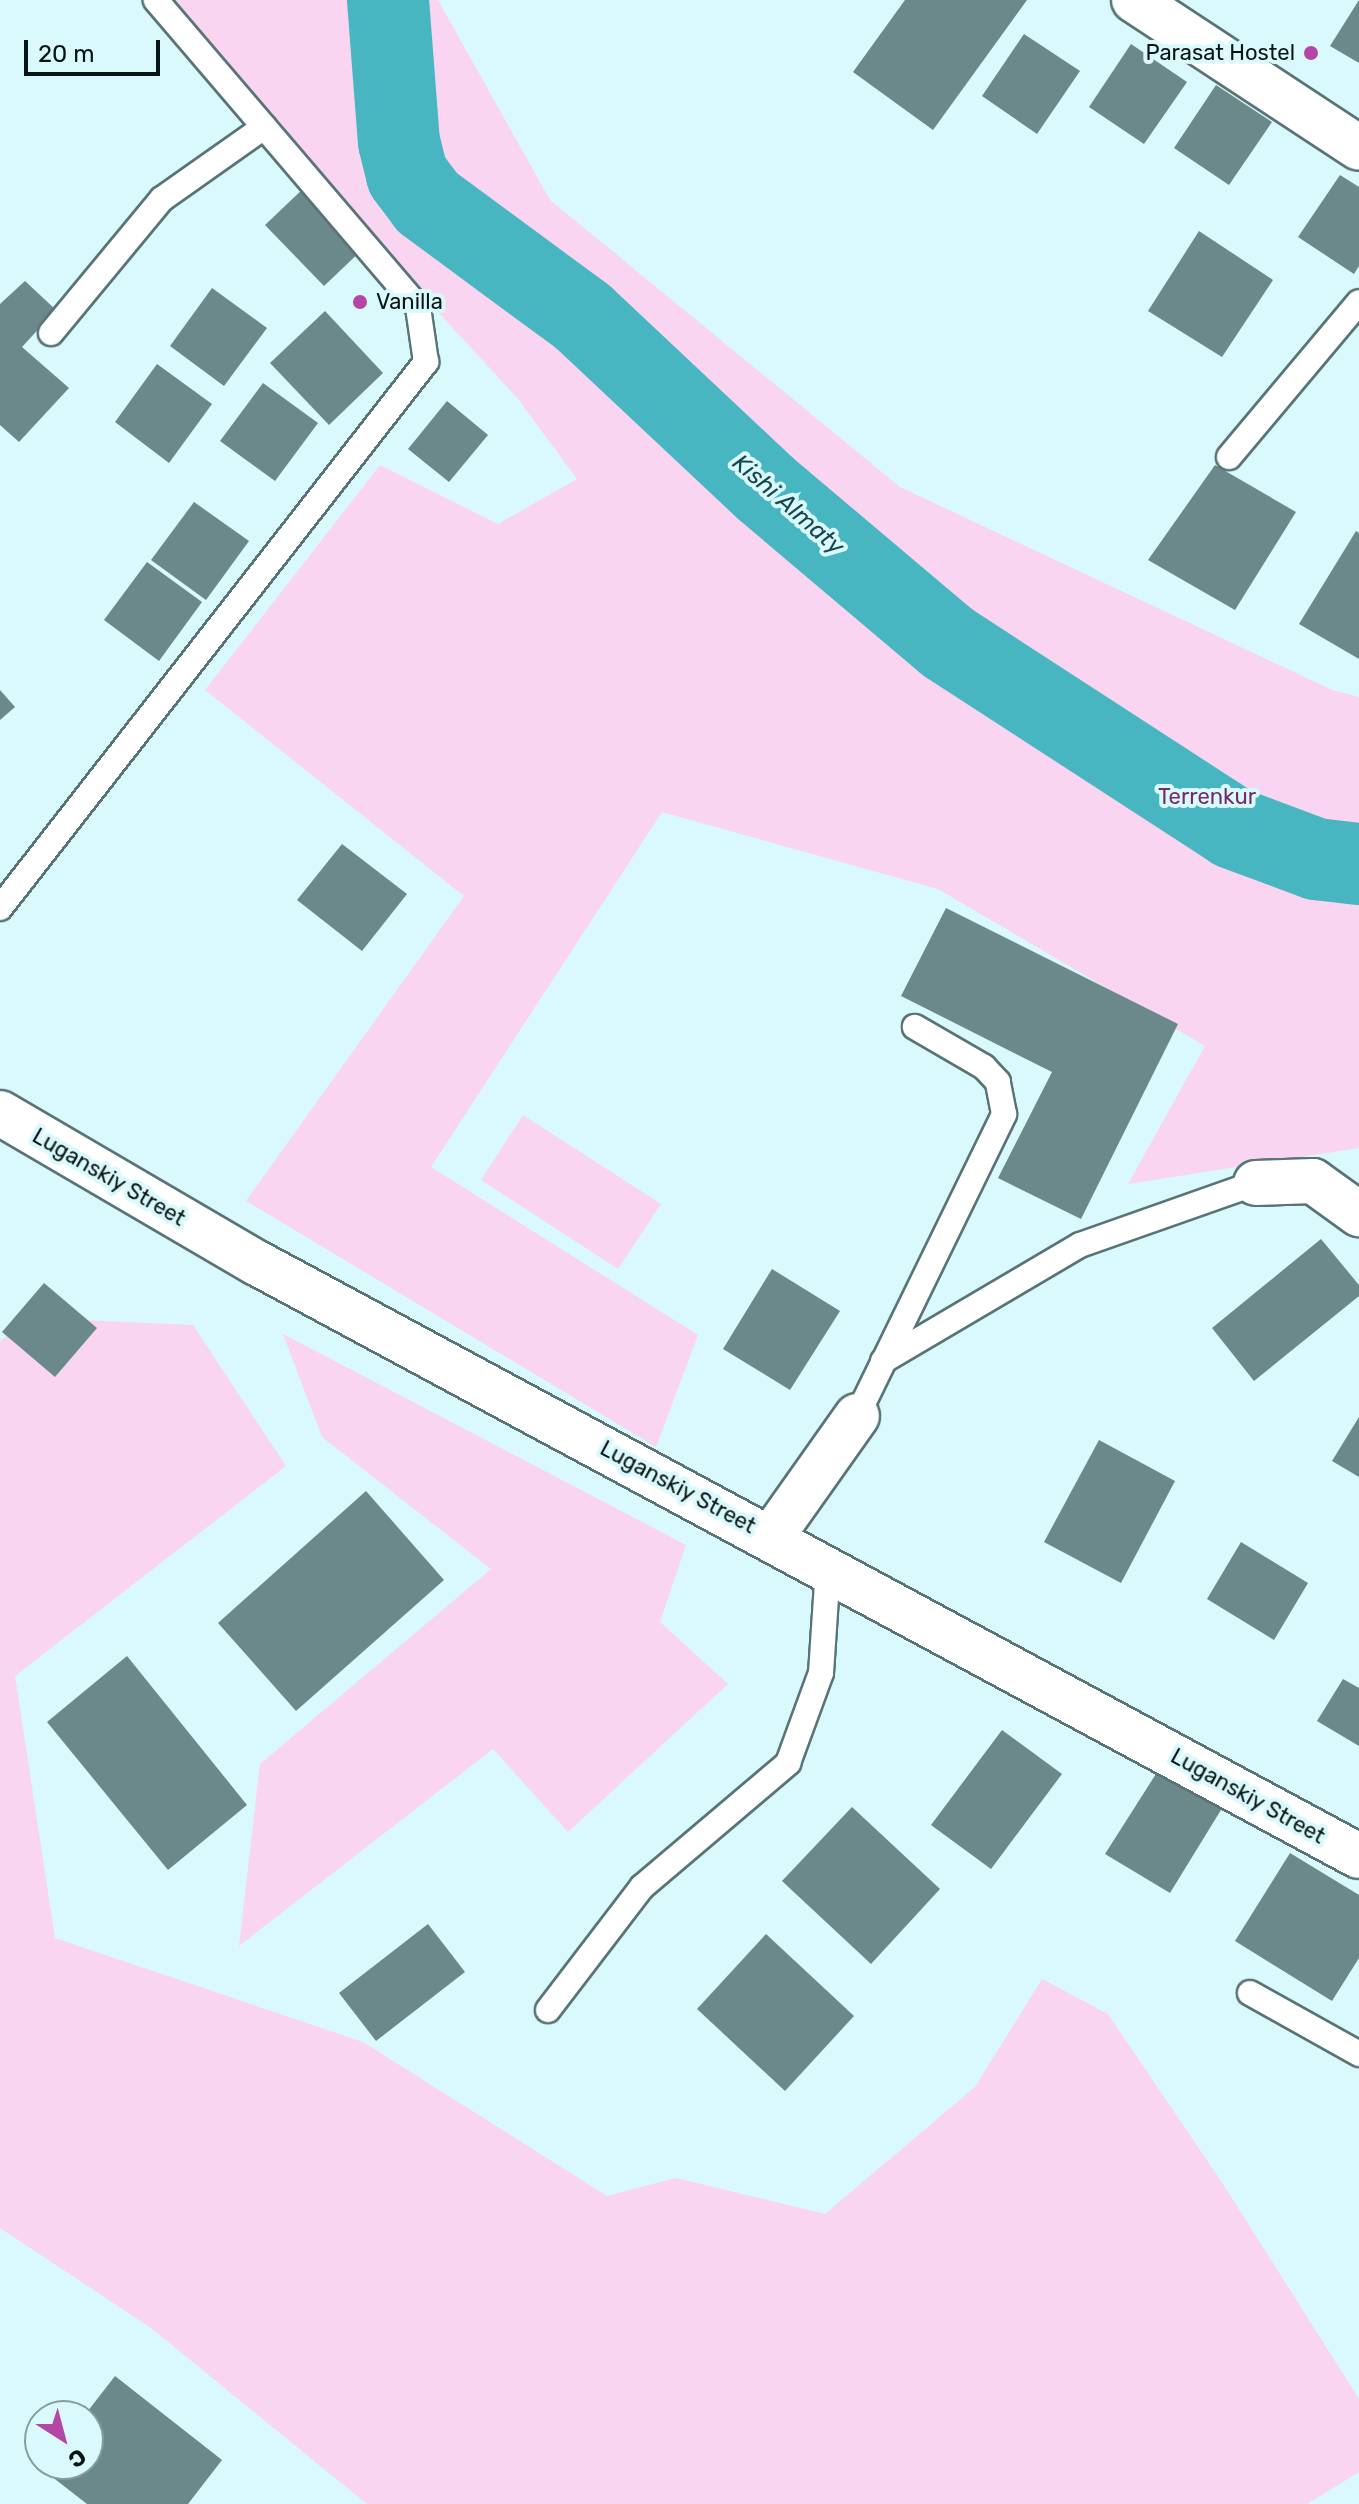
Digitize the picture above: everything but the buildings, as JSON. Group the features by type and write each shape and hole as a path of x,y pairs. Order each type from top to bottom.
{"street":[{"path":"1134,0 1359,148"},
{"name":"Luganskiy Street","path":"0,1113 257,1263 772,1536 1359,1856"},
{"path":"1256,1183 1313,1181 1359,1214"},
{"path":"772,1536 857,1416"}],"lane":[{"path":"0,908 426,362 418,307 156,0"},
{"path":"51,333 162,199 264,127"},
{"path":"1229,457 1359,302"},
{"path":"857,1416 1004,1114 998,1082 984,1067 915,1027"},
{"path":"883,1361 1080,1245 1256,1183"},
{"path":"548,2010 642,1887 788,1763 821,1673 828,1567"},
{"path":"1250,1993 1359,2054"}],"green space":[{"name":"Terrenkur","path":"152,0 438,0 550,200 900,487 1332,690 1359,697 1359,1148 1128,1184 1205,1046 938,889 662,812 431,1167 698,1335 656,1447 246,1201 464,896 205,690 380,465 498,524 577,479 518,399"},
{"path":"523,1115 661,1204 618,1269 481,1180"},
{"path":"33,1318 193,1325 286,1466 15,1676 55,1938 363,2042 607,2196 676,2178 825,2214 975,2087 1042,1979 1108,2014 1223,2184 1359,2399 1359,2472 1307,2504 367,2504 151,2328 0,2228 0,1341"},
{"path":"283,1334 686,1545 660,1622 728,1684 568,1832 493,1749 239,1946 260,1764 491,1569 322,1437"}],"waterway":[{"name":"Kіshі Almaty","path":"388,0 399,142 407,175 427,202 583,317 765,488 947,642 1233,828 1316,859 1359,864"}],"place":[{"name":"Parasat Hostel","path":"1311,53"},
{"name":"Vanilla","path":"360,302"}]}
